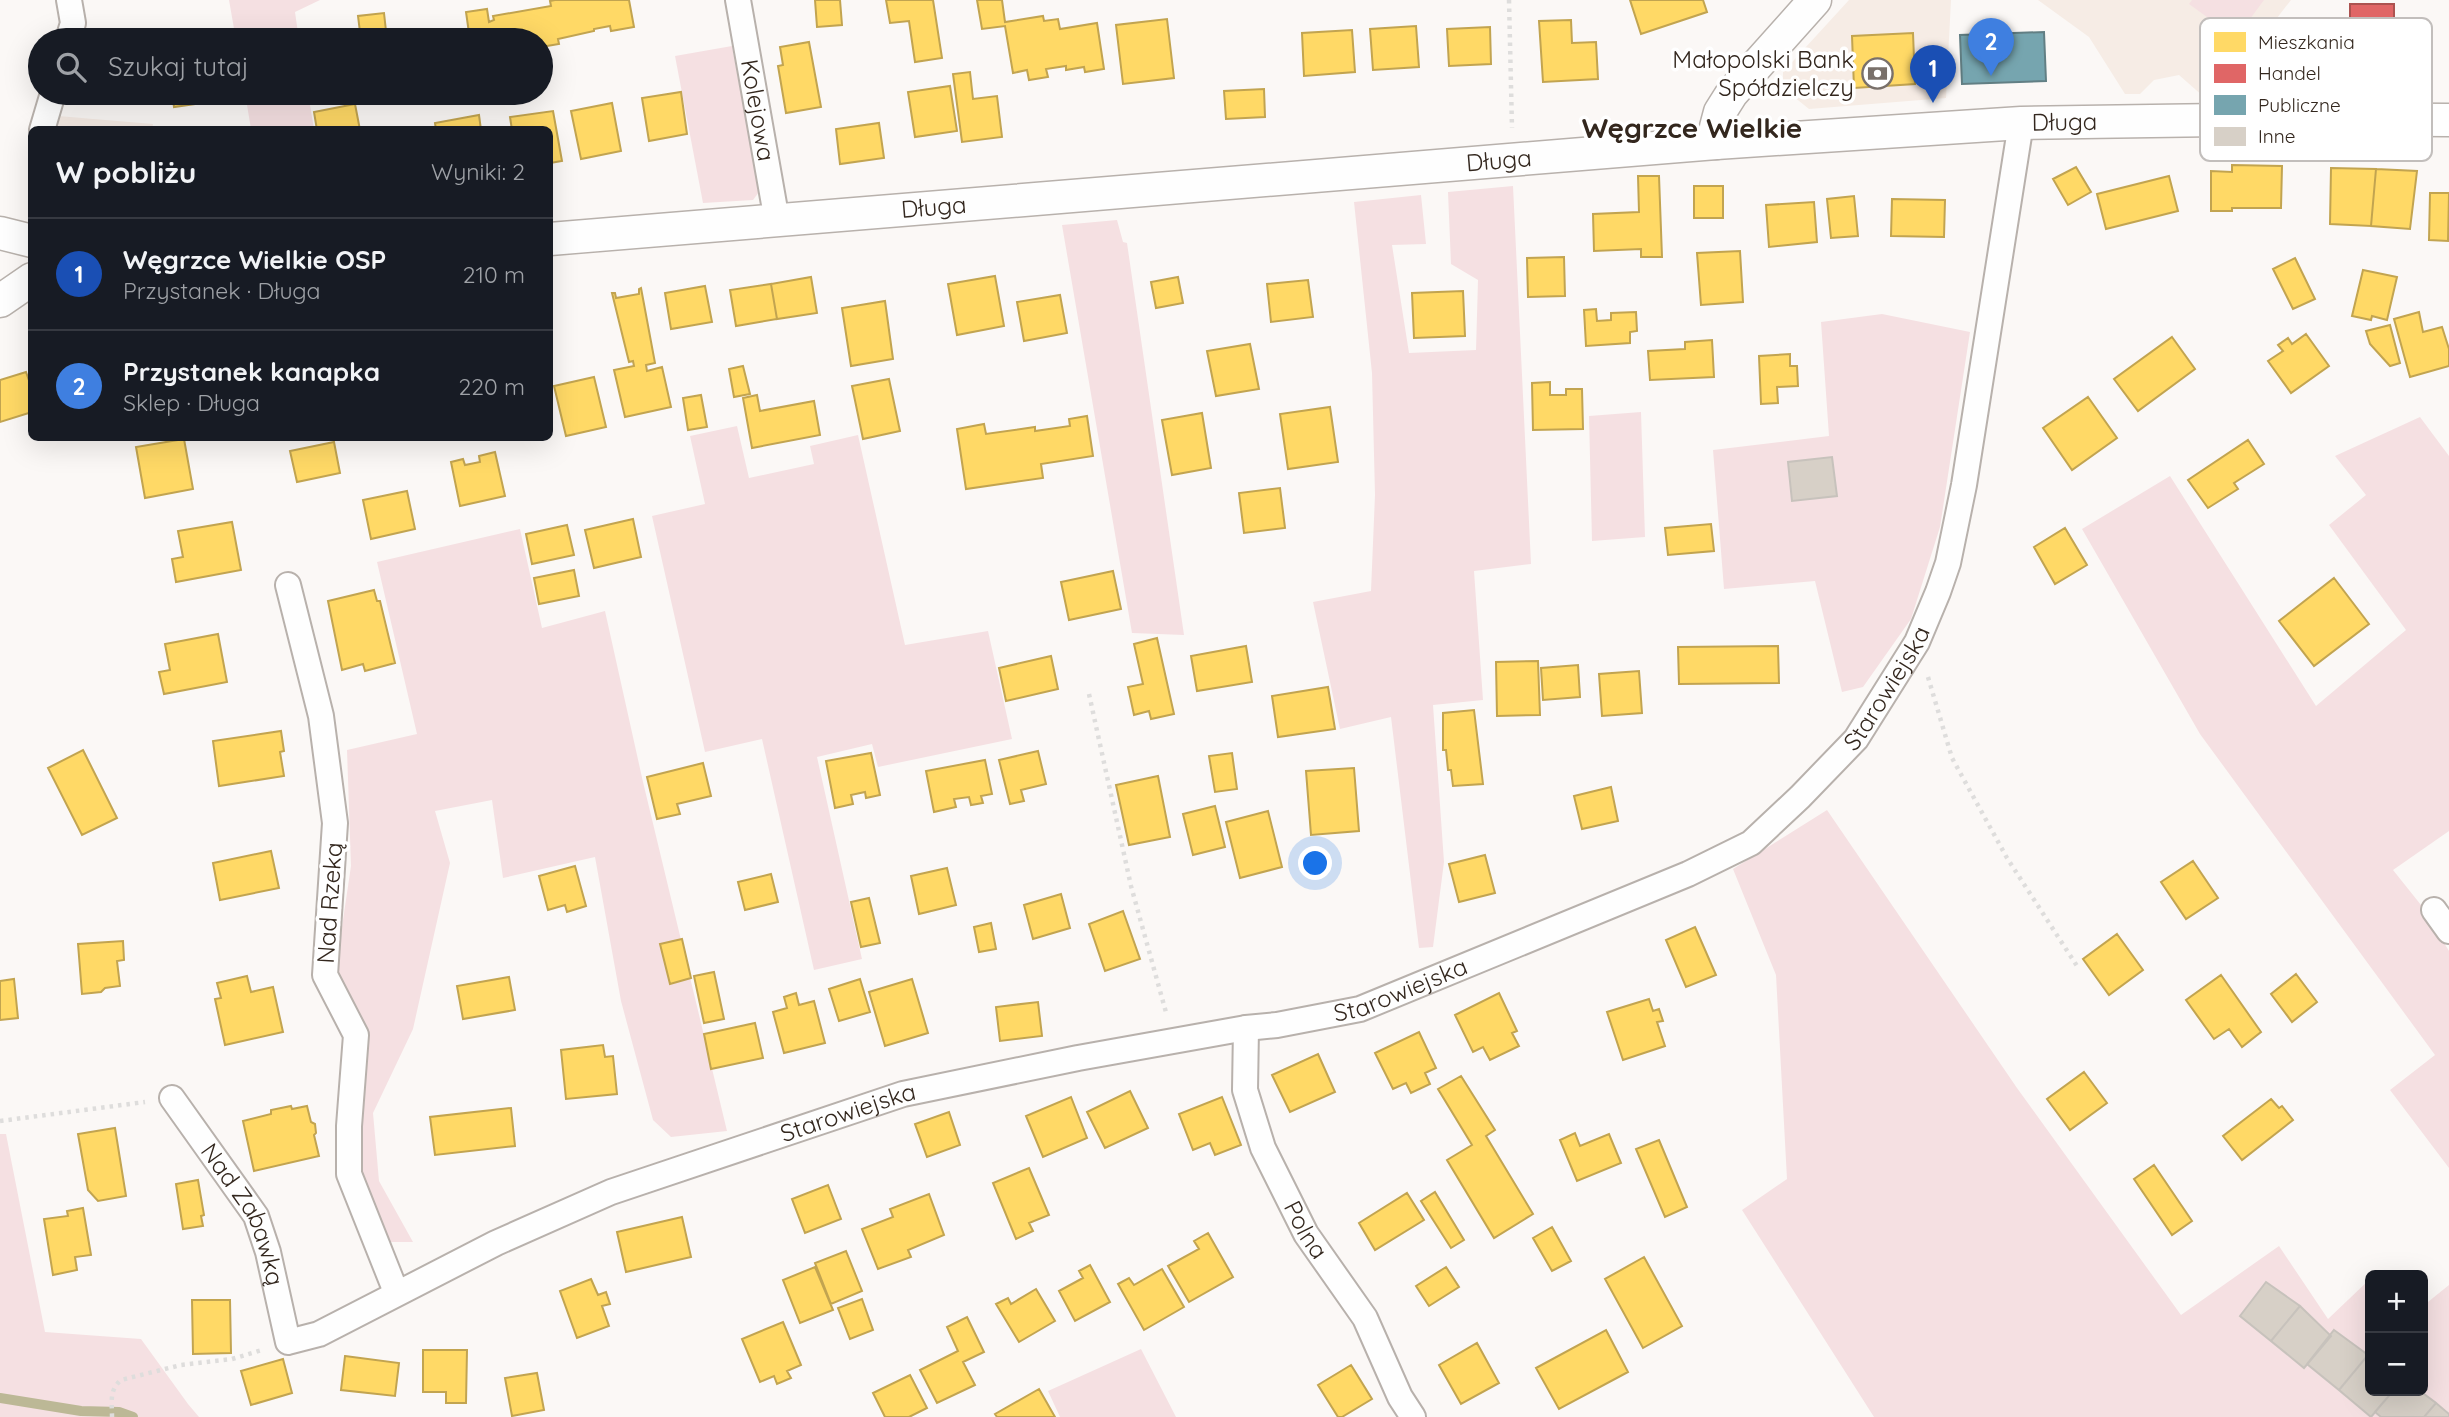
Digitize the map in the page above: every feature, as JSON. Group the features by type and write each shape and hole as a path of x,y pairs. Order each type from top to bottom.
{"street":[{"path":"69,0 72,28"},
{"name":"Kolejowa","path":"738,0 777,221"},
{"path":"1716,143 1720,112 1732,93 1815,0"},
{"path":"43,126 49,105"},
{"name":"Długa","path":"553,239 1716,143 2021,122 2200,120"},
{"name":"Starowiejska","path":"288,1342 319,1334 396,1292 496,1243 611,1192 903,1094 1065,1060 1360,1009 1688,874 1751,843 1856,739 1917,642 1948,563 1964,485 2021,122"},
{"path":"0,300 28,282"},
{"name":"Nad Rzeką","path":"288,585 321,716 335,824 325,975 356,1035 349,1126 349,1174 396,1292"},
{"path":"2434,910 2449,932"},
{"name":"Polna","path":"1246,1028 1245,1090 1263,1148 1306,1234 1365,1318 1400,1397 1413,1417"},
{"name":"Nad Zabawką","path":"172,1098 256,1216 268,1252 288,1342"}],"path":[{"path":"1509,0 1513,161"},
{"path":"1917,642 1952,758 2007,858 2077,966"},
{"path":"1089,694 1131,886 1174,1041"},
{"path":"0,1121 172,1098"},
{"path":"112,1417 112,1391 121,1380 181,1365 232,1359 288,1342"}],"shaded area":[{"path":"229,0 320,0 295,12 297,28 234,28"},
{"path":"1849,0 1951,0 1946,98 1809,109 1783,88 1783,72"},
{"path":"2038,0 2291,0 2277,18 2200,18 2200,93 2179,75 2154,80 2140,94 2125,94 2089,37"},
{"path":"2192,0 2264,0 2251,18 2208,18 2189,4"},
{"path":"732,46 759,192 753,200 703,203 675,56"},
{"path":"247,105 310,105 314,126 250,126"},
{"path":"58,116 153,124 153,126 57,126"},
{"path":"1513,186 1531,564 1474,571 1483,700 1433,705 1444,862 1433,947 1419,948 1391,717 1340,729 1313,602 1371,591 1375,495 1372,373 1354,202 1421,195 1426,244 1392,245 1409,353 1476,350 1478,280 1451,264 1448,192"},
{"path":"1117,220 1123,242 1127,243 1184,635 1132,633 1062,225"},
{"path":"1882,314 1970,332 1940,527 1911,619 1863,687 1842,692 1815,581 1724,589 1713,450 1829,436 1821,322"},
{"path":"1641,412 1645,537 1592,541 1589,416"},
{"path":"2420,417 2449,456 2449,831 2393,870 2421,905 2449,951 2449,1168 2390,1090 2435,1055 2200,734 2082,529 2170,476 2316,706 2406,630 2329,525 2366,495 2335,456"},
{"path":"737,426 749,478 814,464 810,446 858,435 905,645 988,631 1012,739 878,767 872,744 817,757 862,959 814,970 762,739 705,752 652,516 705,504 690,436"},
{"path":"520,529 542,628 605,611 727,1131 671,1137 653,1120 621,1001 595,857 503,878 492,800 435,811 450,863 413,1029 373,1113 379,1181 413,1242 388,1242 363,1189 358,1147 366,1035 336,967 351,866 347,750 417,734 377,562"},
{"path":"1827,810 2017,1088 2181,1315 2279,1246 2328,1319 2365,1284 2365,1396 2428,1396 2428,1302 2449,1285 2449,1417 1874,1417 1742,1210 1787,1179 1776,975 1733,869"},
{"path":"0,1134 6,1134 45,1332 141,1339 199,1417 0,1417"},
{"path":"1141,1349 1176,1417 1060,1417 1048,1391"}],"building: Mieszkania":[{"path":"629,0 634,27 611,31 610,26 594,29 558,39 559,44 553,45 553,28 468,28 466,12 487,9 489,22 494,20 493,16 551,6 550,1"},
{"path":"815,0 840,0 842,25 817,27"},
{"path":"886,0 933,0 942,58 915,62 909,21 890,23"},
{"path":"977,0 1002,0 1005,22 1043,16 1044,21 1058,19 1060,29 1097,23 1104,69 1085,72 1084,67 1066,70 1066,66 1046,69 1048,77 1029,80 1027,70 1013,73 1005,26 982,29"},
{"path":"1630,0 1703,0 1707,12 1641,34"},
{"path":"384,13 386,28 360,28 358,16"},
{"path":"1167,19 1174,78 1123,84 1116,25"},
{"path":"1571,20 1572,43 1596,42 1598,79 1543,82 1539,21"},
{"path":"1416,26 1419,67 1373,70 1370,29"},
{"path":"1490,27 1491,64 1449,66 1447,29"},
{"path":"1352,30 1355,72 1304,76 1302,33"},
{"path":"1913,33 1915,84 1854,88 1852,36"},
{"path":"809,42 821,107 786,113 778,66 783,65 780,47"},
{"path":"970,72 973,99 997,96 1002,137 962,142 953,74"},
{"path":"950,86 957,131 915,137 908,92"},
{"path":"1264,89 1265,117 1226,119 1224,91"},
{"path":"681,92 687,134 649,141 642,98"},
{"path":"612,103 621,151 581,159 571,111"},
{"path":"355,105 359,126 316,126 314,112"},
{"path":"553,111 562,161 553,162 553,126 511,126 510,117"},
{"path":"479,115 480,126 435,126 435,123"},
{"path":"879,123 884,158 840,164 836,129"},
{"path":"2232,165 2282,166 2281,208 2211,211 2211,171 2232,172"},
{"path":"2076,167 2091,192 2068,205 2053,179"},
{"path":"2331,168 2376,169 2371,226 2330,224"},
{"path":"2376,169 2417,171 2410,229 2371,226"},
{"path":"1638,176 1659,176 1662,257 1641,257 1641,249 1594,251 1593,214 1639,212"},
{"path":"2169,176 2178,211 2106,229 2097,194"},
{"path":"1694,186 1723,186 1723,218 1694,218"},
{"path":"2430,193 2449,193 2448,241 2429,240"},
{"path":"1854,196 1858,236 1831,238 1827,199"},
{"path":"1892,199 1945,200 1944,237 1891,236"},
{"path":"1814,202 1817,242 1769,247 1766,205"},
{"path":"1740,251 1743,302 1701,305 1697,253"},
{"path":"1564,257 1565,296 1528,297 1527,258"},
{"path":"2295,258 2315,299 2293,309 2273,269"},
{"path":"2363,270 2397,277 2387,320 2372,316 2371,320 2352,316"},
{"path":"995,276 1004,326 957,335 948,284"},
{"path":"811,277 817,313 777,319 771,284"},
{"path":"1178,277 1183,303 1156,308 1151,282"},
{"path":"1308,280 1313,317 1271,322 1267,284"},
{"path":"771,284 777,319 736,326 730,290"},
{"path":"705,286 712,322 671,329 665,293"},
{"path":"641,288 655,363 646,365 647,371 662,367 671,407 625,417 614,370 634,366 633,361 629,362 612,293 615,293 616,298 639,294"},
{"path":"1463,291 1465,336 1414,338 1412,293"},
{"path":"1060,295 1067,333 1024,341 1017,302"},
{"path":"885,301 893,359 851,366 842,308"},
{"path":"1596,309 1597,321 1611,320 1611,313 1636,312 1637,331 1630,332 1630,343 1586,346 1584,310"},
{"path":"2419,312 2423,332 2442,327 2449,349 2449,366 2410,377 2394,319"},
{"path":"2390,325 2400,363 2390,366 2370,344 2366,331"},
{"path":"2306,334 2329,366 2291,393 2268,361 2283,351 2278,345 2288,338 2292,344"},
{"path":"2172,337 2195,369 2138,411 2114,379"},
{"path":"1712,340 1714,377 1650,380 1648,351 1685,349 1685,342"},
{"path":"1250,344 1259,389 1216,396 1207,351"},
{"path":"1790,354 1790,366 1797,366 1798,386 1777,387 1778,403 1761,404 1759,356"},
{"path":"743,366 750,394 734,397 729,369"},
{"path":"26,372 28,413 0,422 0,380"},
{"path":"594,377 606,427 566,436 554,386"},
{"path":"889,379 900,431 863,439 852,386"},
{"path":"1550,382 1550,395 1566,395 1566,389 1582,389 1583,429 1533,430 1532,383"},
{"path":"701,395 707,427 688,430 683,398"},
{"path":"757,395 760,411 814,401 820,435 752,448 743,398"},
{"path":"2088,397 2117,438 2072,470 2043,428"},
{"path":"1330,407 1338,462 1288,469 1280,414"},
{"path":"1202,413 1211,468 1172,475 1162,420"},
{"path":"1087,416 1093,456 1041,464 1043,478 966,489 957,429 984,424 986,434 1035,427 1035,431 1070,426 1069,419"},
{"path":"2248,440 2264,464 2234,483 2238,489 2208,508 2188,480"},
{"path":"184,441 193,489 145,498 136,447"},
{"path":"334,442 340,473 297,482 290,451"},
{"path":"495,452 505,496 460,506 451,462 463,459 465,465 480,462 479,456"},
{"path":"1280,488 1285,528 1244,533 1239,493"},
{"path":"407,491 415,529 371,539 363,500"},
{"path":"633,519 641,557 594,568 585,530"},
{"path":"232,522 241,570 176,582 172,559 183,557 178,531"},
{"path":"1711,524 1714,551 1668,555 1665,528"},
{"path":"567,525 574,555 532,564 526,534"},
{"path":"2065,528 2087,565 2055,584 2034,547"},
{"path":"574,570 579,596 539,604 534,578"},
{"path":"1113,571 1121,609 1069,620 1061,582"},
{"path":"2334,578 2369,624 2314,666 2279,621"},
{"path":"374,590 377,601 380,601 395,663 365,671 363,664 342,670 328,601"},
{"path":"218,634 227,682 164,694 159,672 170,670 165,644"},
{"path":"1157,638 1174,714 1151,719 1149,711 1134,715 1128,687 1143,684 1134,644"},
{"path":"1246,646 1252,682 1197,691 1191,656"},
{"path":"1778,646 1779,683 1679,684 1678,647"},
{"path":"1051,656 1058,689 1006,701 999,668"},
{"path":"1538,661 1540,715 1497,716 1496,662"},
{"path":"1578,665 1580,697 1543,700 1541,668"},
{"path":"1639,671 1642,713 1602,716 1599,674"},
{"path":"1328,687 1335,729 1278,737 1272,696"},
{"path":"1474,710 1483,784 1453,786 1446,750 1443,750 1443,713"},
{"path":"281,731 284,751 280,752 284,776 219,786 213,741"},
{"path":"83,750 117,818 82,835 48,768"},
{"path":"1038,751 1046,784 1021,790 1024,801 1010,804 999,760"},
{"path":"871,753 880,795 866,798 865,792 851,795 853,804 835,808 826,761"},
{"path":"1232,753 1237,789 1215,792 1209,756"},
{"path":"985,760 992,794 981,796 983,803 971,805 969,797 954,799 956,807 934,812 926,771"},
{"path":"703,763 711,796 677,804 680,814 657,819 647,777"},
{"path":"1354,768 1359,831 1311,835 1306,771"},
{"path":"1158,776 1170,837 1129,845 1116,785"},
{"path":"1611,787 1618,821 1582,829 1574,796"},
{"path":"1215,806 1225,847 1193,855 1183,814"},
{"path":"1268,811 1282,867 1240,878 1226,822"},
{"path":"271,851 279,888 220,900 213,863"},
{"path":"1485,855 1495,893 1459,902 1449,864"},
{"path":"2193,861 2218,898 2186,919 2161,882"},
{"path":"575,866 586,906 567,912 565,905 548,910 539,876"},
{"path":"947,868 956,905 919,914 911,876"},
{"path":"771,874 778,902 745,910 738,882"},
{"path":"1061,894 1070,928 1033,939 1024,905"},
{"path":"869,898 880,943 861,947 851,902"},
{"path":"1123,911 1140,959 1105,971 1089,924"},
{"path":"991,923 996,949 979,952 974,927"},
{"path":"1695,927 1716,975 1686,987 1666,940"},
{"path":"2117,934 2143,970 2109,995 2083,959"},
{"path":"682,939 691,978 670,984 660,944"},
{"path":"123,941 124,960 117,961 120,986 82,994 78,944"},
{"path":"714,972 724,1019 704,1023 694,976"},
{"path":"2296,974 2317,1002 2292,1022 2271,994"},
{"path":"2221,975 2261,1032 2242,1047 2229,1029 2214,1039 2186,1000"},
{"path":"247,976 251,992 273,987 283,1032 225,1045 215,999 221,998 217,983"},
{"path":"509,977 515,1010 463,1019 457,986"},
{"path":"14,979 18,1018 0,1020 0,981"},
{"path":"860,979 870,1012 839,1021 829,989"},
{"path":"912,979 928,1033 885,1046 869,992"},
{"path":"796,993 799,1005 814,1001 825,1043 784,1053 773,1012 787,1008 784,997"},
{"path":"1499,993 1517,1031 1512,1033 1519,1046 1490,1060 1483,1047 1473,1052 1455,1015"},
{"path":"1649,999 1653,1011 1659,1009 1663,1021 1657,1022 1665,1046 1623,1060 1607,1012"},
{"path":"1038,1002 1042,1036 1000,1041 996,1007"},
{"path":"755,1023 763,1058 711,1069 704,1034"},
{"path":"1419,1032 1436,1068 1425,1073 1430,1084 1411,1093 1406,1083 1393,1089 1375,1053"},
{"path":"603,1045 605,1057 613,1056 617,1094 566,1099 561,1050"},
{"path":"1318,1054 1335,1092 1290,1112 1272,1075"},
{"path":"2084,1072 2107,1103 2070,1130 2047,1099"},
{"path":"1461,1076 1495,1130 1486,1136 1533,1214 1494,1238 1447,1160 1472,1145 1438,1089"},
{"path":"1130,1091 1148,1128 1105,1148 1087,1112"},
{"path":"1071,1097 1087,1138 1043,1157 1026,1116"},
{"path":"1222,1097 1241,1145 1215,1155 1210,1143 1193,1150 1179,1114"},
{"path":"2271,1099 2279,1108 2282,1106 2293,1120 2242,1160 2223,1136"},
{"path":"291,1106 292,1109 307,1106 311,1122 315,1124 314,1135 319,1156 254,1171 243,1121 271,1114 271,1110"},
{"path":"511,1108 515,1146 435,1155 430,1117"},
{"path":"949,1112 960,1145 927,1157 915,1124"},
{"path":"115,1128 126,1196 98,1201 88,1190 78,1134"},
{"path":"1575,1133 1580,1146 1609,1134 1621,1163 1577,1181 1560,1140"},
{"path":"1659,1140 1687,1207 1665,1217 1636,1149"},
{"path":"2154,1165 2192,1221 2172,1235 2134,1179"},
{"path":"1029,1168 1049,1215 1029,1223 1033,1231 1016,1239 993,1183"},
{"path":"198,1180 204,1215 201,1216 203,1226 183,1229 176,1184"},
{"path":"828,1185 841,1219 805,1233 792,1199"},
{"path":"1435,1192 1464,1240 1451,1248 1421,1201"},
{"path":"1407,1193 1424,1220 1375,1250 1359,1223"},
{"path":"929,1194 944,1235 908,1250 911,1257 878,1269 862,1229 893,1217 890,1209"},
{"path":"83,1208 91,1255 75,1257 77,1270 53,1275 44,1219 68,1216 67,1211"},
{"path":"682,1217 691,1257 626,1272 617,1232"},
{"path":"1552,1227 1571,1261 1552,1271 1533,1238"},
{"path":"1208,1233 1233,1277 1189,1302 1168,1266 1199,1249 1194,1241"},
{"path":"846,1251 862,1291 831,1304 815,1263"},
{"path":"1644,1257 1682,1326 1643,1348 1605,1279"},
{"path":"1090,1265 1110,1302 1075,1321 1059,1291 1083,1278 1079,1271"},
{"path":"815,1267 833,1310 800,1323 783,1280"},
{"path":"1446,1267 1459,1287 1429,1306 1416,1286"},
{"path":"1162,1269 1184,1307 1144,1330 1118,1284 1129,1278 1134,1285"},
{"path":"591,1279 598,1295 606,1292 610,1304 602,1306 609,1326 577,1338 560,1291"},
{"path":"1036,1289 1055,1321 1019,1342 996,1304 1008,1298 1011,1304"},
{"path":"862,1299 873,1330 850,1339 838,1308"},
{"path":"192,1300 230,1300 231,1353 193,1354"},
{"path":"967,1317 984,1352 963,1362 975,1385 937,1403 920,1370 958,1351 947,1327"},
{"path":"783,1322 801,1365 787,1371 791,1378 777,1384 774,1376 760,1382 742,1339"},
{"path":"1606,1330 1628,1372 1559,1409 1536,1368"},
{"path":"1477,1343 1499,1383 1461,1404 1439,1365"},
{"path":"423,1350 467,1350 466,1403 446,1403 446,1392 423,1392"},
{"path":"345,1356 399,1363 395,1396 341,1390"},
{"path":"283,1359 292,1393 251,1405 241,1371"},
{"path":"1351,1365 1372,1399 1338,1417 1318,1385"},
{"path":"537,1373 544,1410 512,1416 505,1378"},
{"path":"910,1375 927,1408 909,1417 885,1417 873,1393"},
{"path":"1039,1389 1055,1417 997,1417 995,1414"}],"building: Handel":[{"path":"2350,4 2394,4 2394,18 2350,18"}],"building: Publiczne":[{"path":"2044,32 2046,81 1962,84 1960,35"}],"building: Inne":[{"path":"1832,457 1837,496 1792,501 1788,462"},
{"path":"2266,1282 2300,1306 2271,1341 2240,1316"},
{"path":"2300,1306 2331,1336 2304,1368 2271,1341"},
{"path":"2334,1330 2365,1353 2365,1359 2339,1390 2307,1364"},
{"path":"2365,1359 2365,1396 2389,1396 2371,1417 2339,1390"},
{"path":"2389,1396 2427,1396 2436,1403 2424,1417 2381,1417 2375,1412"},
{"path":"2436,1403 2449,1414 2449,1417 2424,1417"}],"waterway":[{"path":"0,1398 81,1411 119,1412 133,1417"}],"place":[{"name":"Małopolski Bank Spółdzielczy","path":"1877,74"},
{"name":"Przystanek kanapka","path":"1991,76"},
{"name":"Węgrzce Wielkie OSP","path":"1933,103"}],"district":[{"name":"Węgrzce Wielkie","path":"1692,128"}]}
